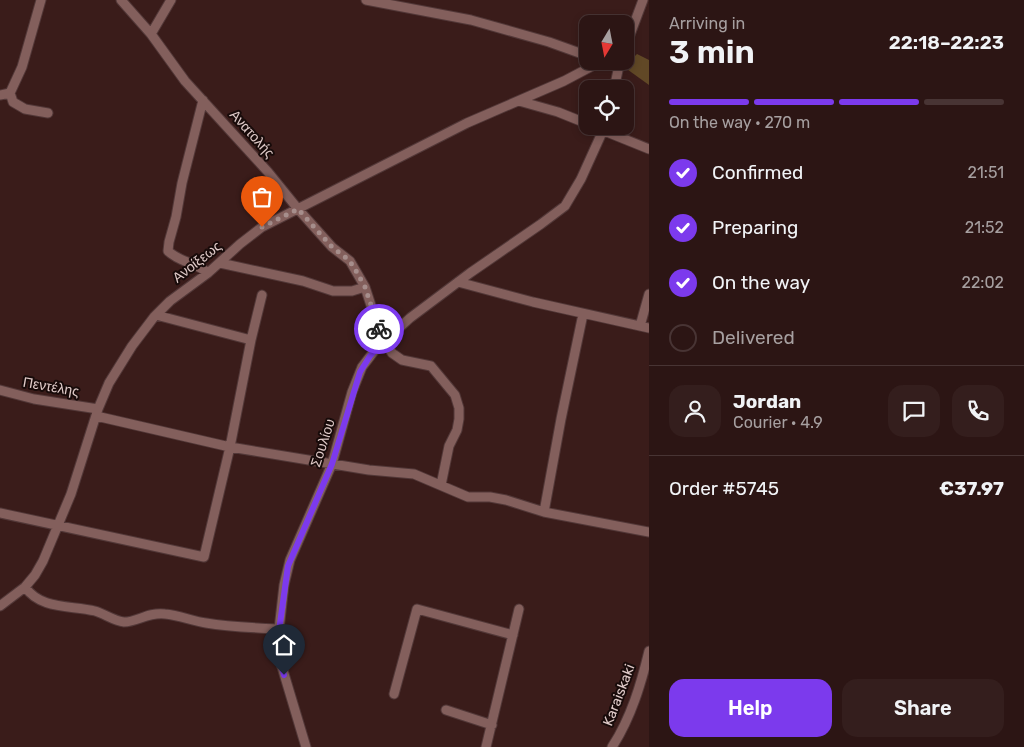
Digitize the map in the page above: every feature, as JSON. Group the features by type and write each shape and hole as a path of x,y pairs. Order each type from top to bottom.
{"street":[{"path":"41,0 22,67 10,92 13,102 25,109 48,113"},
{"name":"Ανατολής","path":"121,0 151,34 185,81 268,172 332,247 349,260 365,287 384,341"},
{"path":"151,34 171,0"},
{"path":"366,0 471,20 549,42 579,53"},
{"path":"634,24 643,0"},
{"name":"Ανοίξεως","path":"0,606 25,587 35,576 44,561 59,525 97,413 118,367 146,327 177,295 208,273 255,232 467,124 564,81 584,70"},
{"path":"0,95 10,92"},
{"path":"203,100 182,183 176,217 168,242 168,251 173,256 208,273"},
{"path":"519,101 558,112 579,120"},
{"name":"Σουλίου","path":"306,747 281,665 278,646 288,566 332,464 360,372 370,356 384,341 458,282 566,206 601,135"},
{"path":"618,135 649,149"},
{"path":"220,263 303,281 333,291 352,291 365,287"},
{"path":"458,282 525,300 644,327 649,294"},
{"path":"0,513 204,557 262,295"},
{"path":"544,512 583,314"},
{"path":"156,315 251,340"},
{"path":"384,341 396,357 431,366 456,398 459,412 458,427 449,446 441,485"},
{"name":"Πεντέλης","path":"0,390 230,446 332,464 393,473 414,474 468,497 490,497 506,500 544,512 649,532"},
{"path":"25,587 38,600 97,612 120,621 130,621 158,613 214,624 279,629"},
{"path":"394,694 416,609 513,635"},
{"path":"486,747 519,609"},
{"name":"Karaiskaki","path":"612,747 630,714 649,651"},
{"path":"446,710 492,725"}],"shaded area":[{"path":"637,54 649,60 649,85 628,70 634,70 634,57"}],"way so far":[{"path":"262,227 298,209 332,247 349,260 365,287 379,329"}],"route":[{"path":"284,675 279,657 278,638 288,566 332,464 352,392 360,372 364,363 384,341 379,329"}]}
